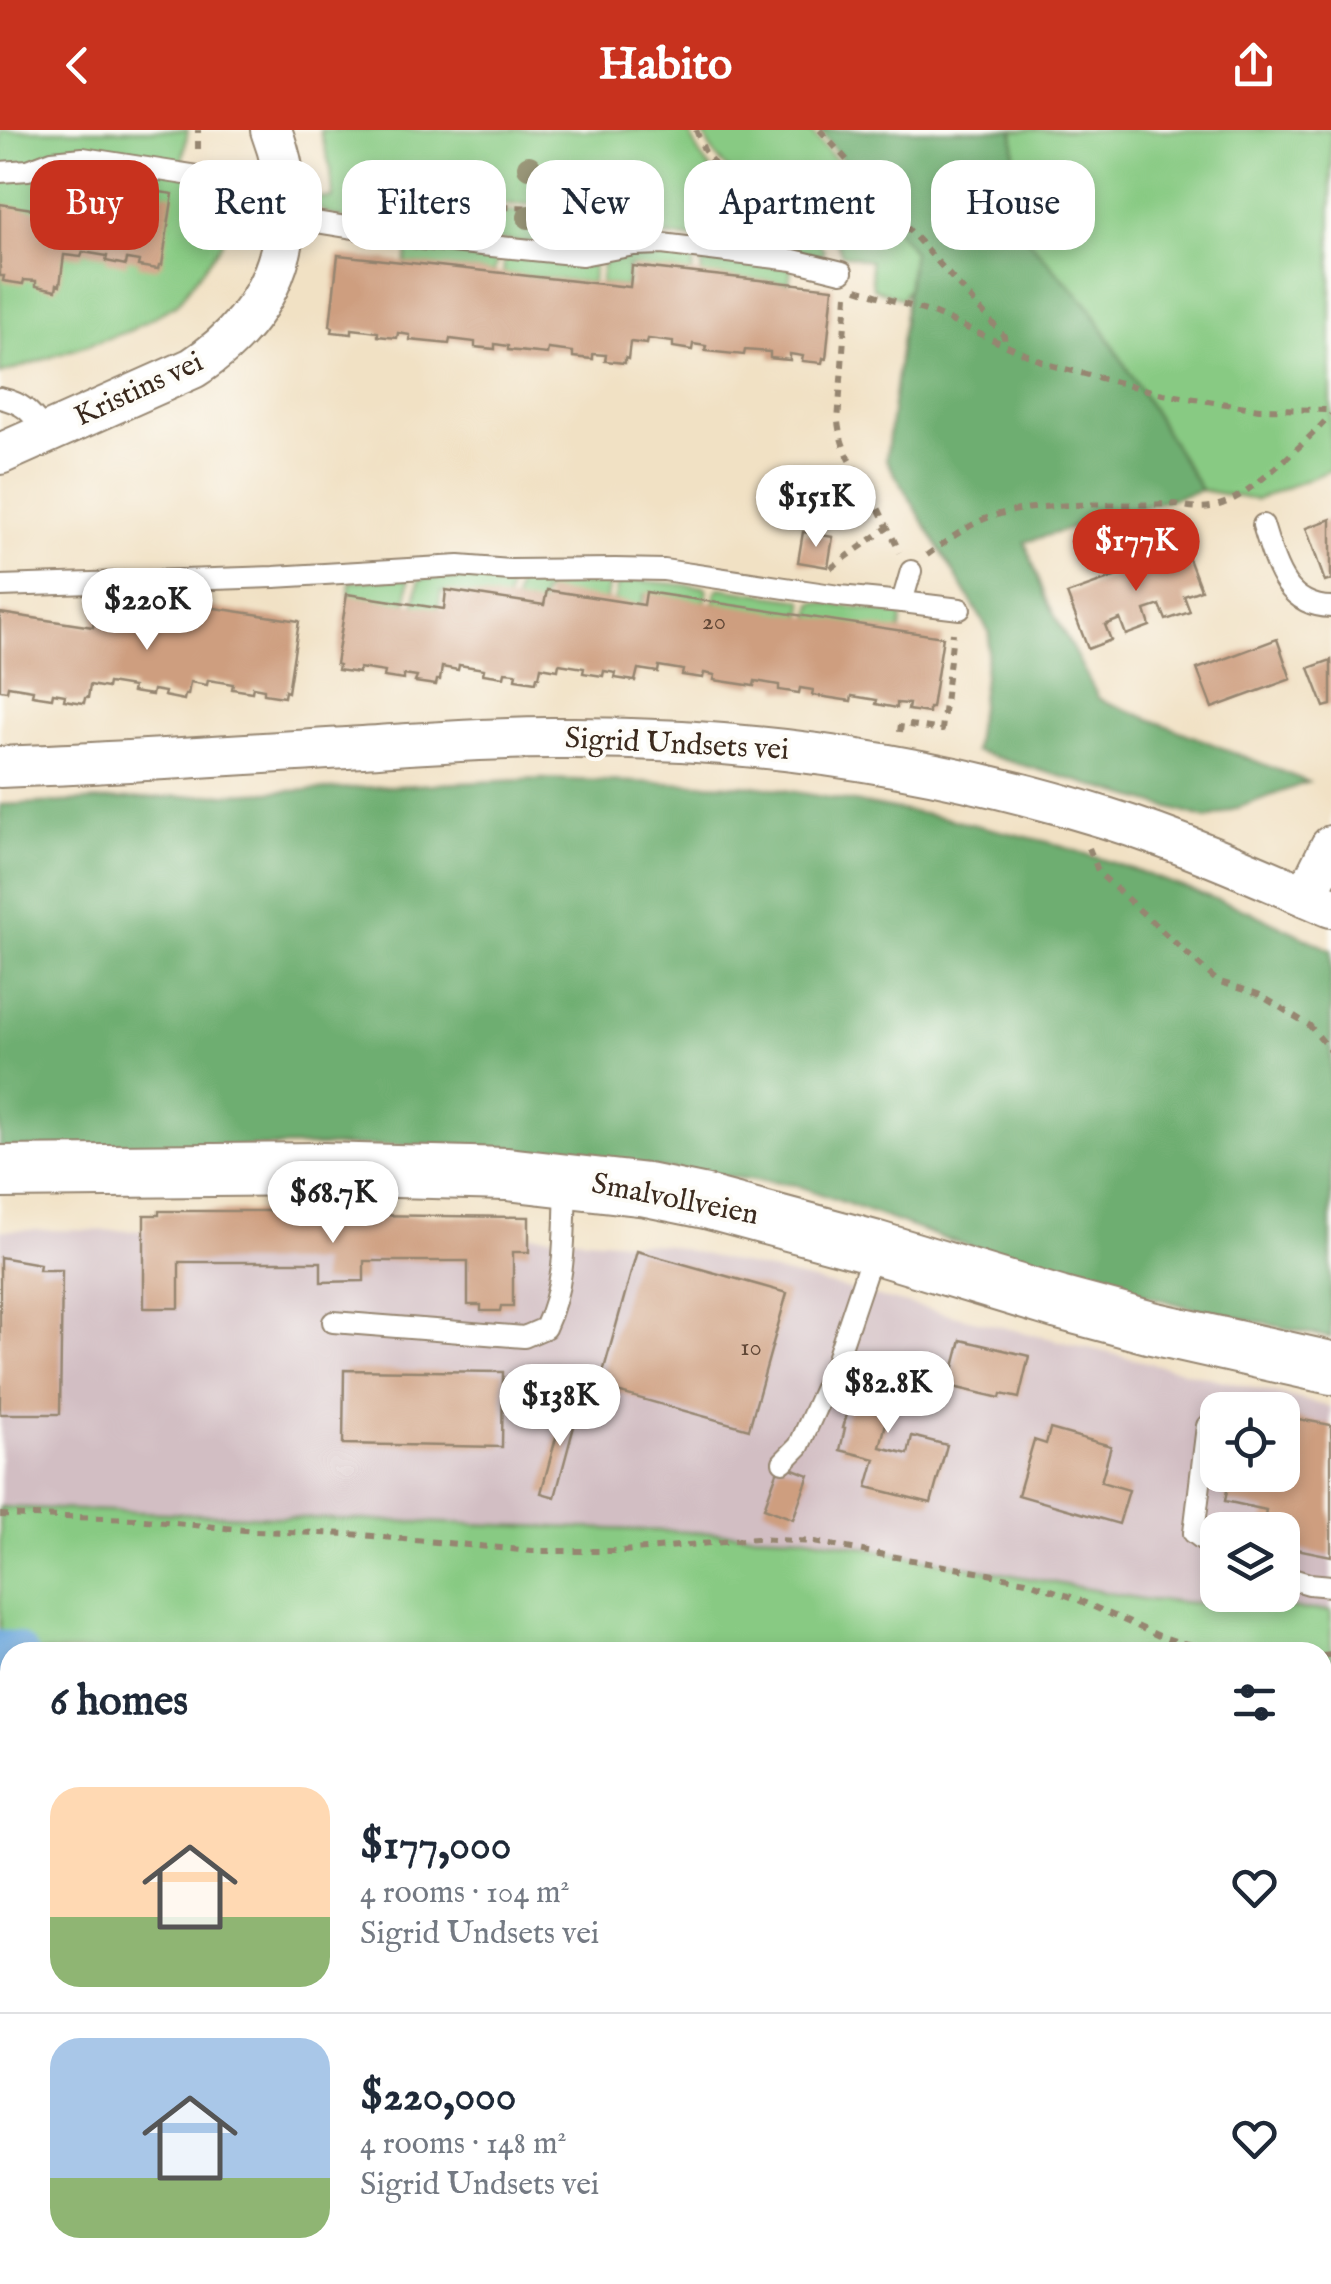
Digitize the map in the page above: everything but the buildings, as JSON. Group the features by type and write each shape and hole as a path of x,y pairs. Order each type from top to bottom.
{"street":[{"name":"Kristins vei","path":"270,130 279,160"},
{"name":"Kristins vei","path":"0,454 193,368 216,354 236,334 269,288 280,250"},
{"name":"Sigrid Undsets vei","path":"0,767 552,738 656,740 823,754 914,769 1108,818 1229,861 1318,901"},
{"path":"1318,901 1331,846"},
{"name":"Smalvollveien","path":"0,1172 320,1169 506,1174 647,1190 874,1247 1152,1328 1331,1368"}],"lane":[{"path":"0,172 82,158 179,173"},
{"path":"506,247 582,256 634,245 662,244 793,260 844,279"},
{"path":"0,398 20,403 46,433"},
{"path":"1263,525 1284,581 1301,602 1331,607"},
{"path":"0,586 459,566 510,570 664,570 960,609"},
{"path":"902,602 911,571"},
{"path":"332,1322 524,1338 545,1328 556,1304 562,1270 566,1180"},
{"path":"783,1462 799,1446 835,1366 874,1247"},
{"path":"1200,1484 1194,1533 1200,1538"},
{"path":"1300,1581 1331,1586"}],"path":[{"path":"696,130 704,150 723,176 828,241 844,279 838,422 842,447 911,571 955,535 983,519 1020,510 1219,506 1306,441 1331,413"},
{"path":"820,130 1004,336 1006,346"},
{"path":"844,279 935,314 1050,366 1163,394 1259,409 1331,413"},
{"path":"830,569 887,528"},
{"path":"904,724 942,730 945,704"},
{"path":"1089,847 1099,873 1217,981 1258,994 1309,1025 1331,1051"},
{"path":"0,1515 350,1534 533,1551 623,1551 756,1539 814,1542 1026,1581 1182,1642"}],"shaded area":[{"path":"0,1230 497,1232 665,1245 1269,1392 1200,1392 1200,1492 1300,1492 1300,1399 1331,1407 1331,1611 1300,1609 1300,1512 1200,1512 1200,1603 0,1507"}],"green space":[{"path":"0,130 188,130 182,160 179,160 179,250 217,250 177,304 129,331 0,374"},
{"path":"320,130 689,130 703,160 684,160 684,238 664,236 664,160 526,160 526,204 506,204 506,160 342,160 342,218 322,211 322,198 333,198 331,170"},
{"path":"703,130 809,130 836,160 720,160"},
{"path":"819,130 1013,130 1015,160 931,160 931,250 1037,250 1090,308 1201,490 1025,542 1046,599 1099,699 1308,782 1207,819 974,751 990,633 886,459 913,251 911,160 842,160"},
{"path":"1013,130 1331,130 1331,470 1256,500 1201,490 1090,308 1037,250 1095,250 1095,160 1015,160"},
{"path":"506,212 526,212 526,242 506,241"},
{"path":"911,244 924,258 902,299 873,288 870,261 842,254 840,250 911,250"},
{"path":"408,250 494,256 497,260 494,273 405,263"},
{"path":"784,250 824,250 820,256"},
{"path":"634,254 691,254 692,274 628,267 626,287 600,284 606,260"},
{"path":"508,257 591,263 592,283 503,274"},
{"path":"703,258 789,267 789,283 701,275"},
{"path":"407,577 406,606 349,596 350,582"},
{"path":"508,577 507,601 441,591 438,611 414,607 422,578"},
{"path":"607,579 606,601 543,592 541,606 515,602 518,580"},
{"path":"622,579 705,587 705,604 644,595 641,606 614,602"},
{"path":"720,588 802,600 802,619 713,606"},
{"path":"816,602 900,614 899,634 810,620"},
{"path":"542,779 760,786 941,817 1048,842 1129,868 1249,911 1331,950 1331,1338 1188,1307 945,1239 796,1185 464,1145 0,1149 0,805"},
{"path":"0,1507 802,1536 1147,1600 1200,1603 1200,1612 1331,1611 1331,1642 0,1642"}]}
